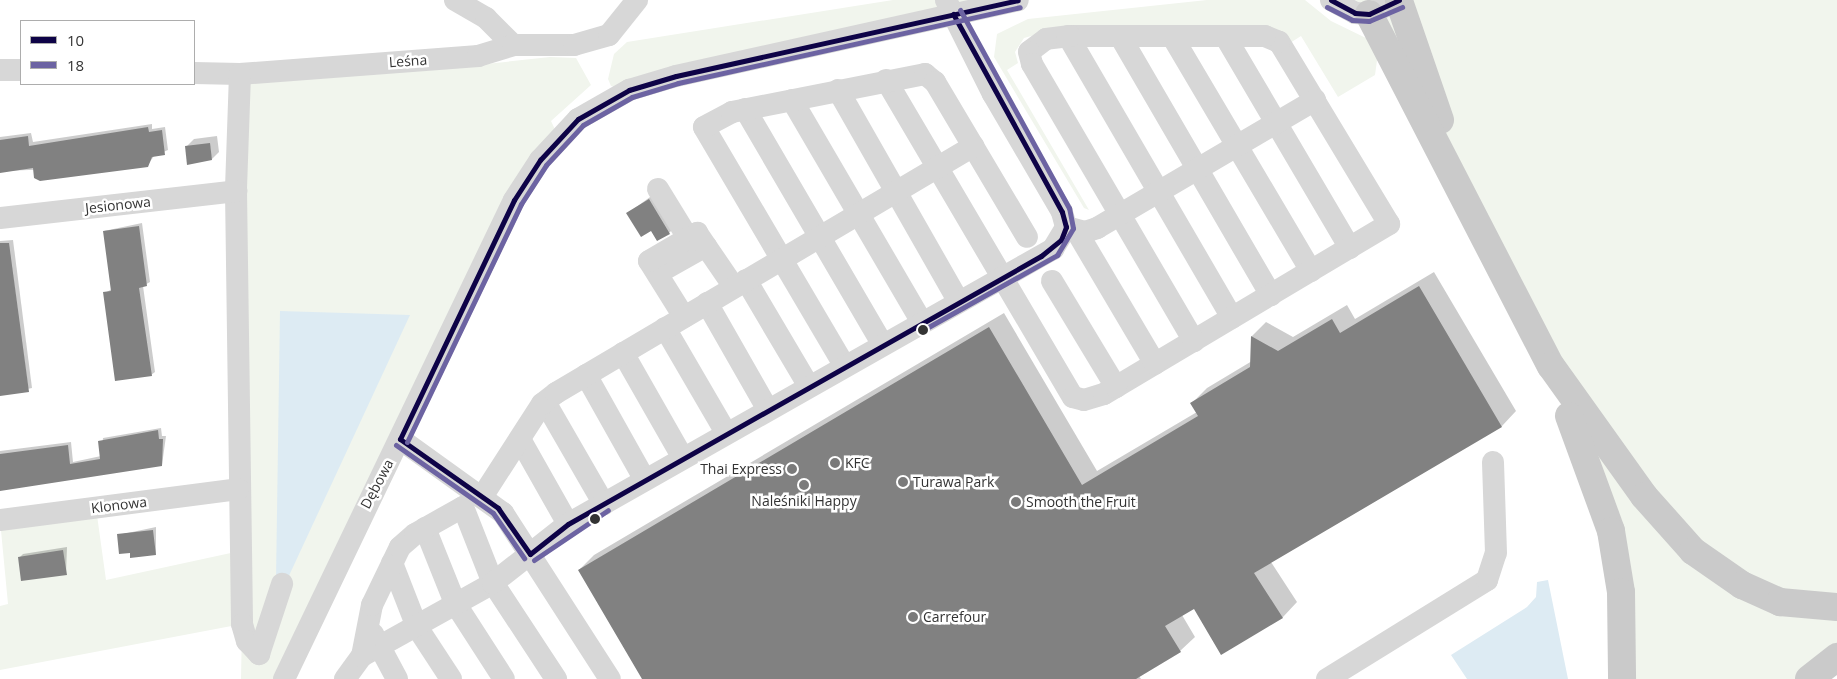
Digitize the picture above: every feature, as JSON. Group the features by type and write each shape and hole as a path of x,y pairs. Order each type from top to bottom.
{"main road":[{"path":"1399,0 1455,177"},
{"path":"1369,14 1455,177 1551,366 1611,531 1621,592 1622,679"},
{"path":"1551,366 1613,457 1693,551 1768,598 1837,607"},
{"path":"1809,679 1837,657"}],"street":[{"path":"456,0 486,18 513,45"},
{"name":"Leśna","path":"195,73 240,74 478,56 513,45 574,45 618,29 637,0"},
{"name":"Dębowa","path":"284,679 514,200 540,160 578,120 614,98 654,82 949,7 1018,0"},
{"path":"1331,0 1355,13 1369,14 1399,0"},
{"path":"949,7 1072,230 1155,364"},
{"path":"1068,36 1232,318"},
{"path":"886,80 1001,278 1073,397 1092,399 1116,387 1194,341 1232,318 1272,295 1390,224 1279,42 1265,36 1068,36 1037,43 1029,57 1194,341"},
{"path":"1120,36 1272,295"},
{"path":"1172,36 1311,271"},
{"path":"1225,36 1350,248"},
{"path":"0,70 20,70"},
{"path":"240,74 236,191 238,489 242,624 247,641 259,654 282,584"},
{"path":"844,365 704,128 745,109 919,74 931,77 1027,237"},
{"path":"838,90 958,300"},
{"path":"792,100 921,321"},
{"path":"345,679 369,652 493,583 568,524 767,408 958,300 1053,249 1072,230 1097,228 1121,216 1315,100"},
{"path":"745,109 882,344"},
{"path":"482,497 521,441 545,402 586,375 973,146"},
{"path":"658,189 697,242 740,283 808,385"},
{"name":"Jesionowa","path":"0,218 236,191"},
{"path":"697,242 649,261 657,274 675,323 726,433"},
{"path":"1052,281 1116,387"},
{"path":"707,303 767,408"},
{"path":"623,353 683,458"},
{"path":"586,375 645,480"},
{"path":"545,402 604,504"},
{"path":"400,439 503,513 610,679"},
{"path":"521,441 568,524"},
{"path":"1327,679 1487,580 1496,553 1493,462"},
{"name":"Klonowa","path":"0,520 238,489"},
{"path":"397,679 369,652 368,613 392,563 406,540 463,507 493,583 556,679"},
{"path":"425,528 455,603 504,679"},
{"path":"392,563 417,627 451,679"}],"shaded area":[{"path":"893,0 1018,0 629,90 611,86 608,79 614,54 627,42"},
{"path":"1207,0 1305,0 1331,21 1368,39 1378,53 1375,75 1338,97 1301,36 1290,43 1049,31 1024,38 1015,52 1018,63 1007,70 1089,210 1084,208 994,57 997,34 1028,19"},
{"path":"1331,0 1837,0 1837,657 1809,679 1622,679 1623,622 1565,407 1370,14"},
{"path":"550,57 576,58 591,85 551,121 559,138 540,160 284,679 241,679 242,624 0,670 0,606 8,604 0,520 96,508 106,580 240,551 240,74 477,65"},
{"path":"280,311 410,315 287,580 276,580"},
{"path":"1548,580 1568,679 1467,679 1451,655 1527,607 1536,597 1537,582"}],"building":[{"path":"148,127 149,132 162,130 165,155 152,157 148,167 40,181 34,178 33,168 0,173 0,140 28,136 29,146"},
{"path":"210,143 212,160 187,165 185,146"},
{"path":"649,199 670,234 657,241 651,231 641,237 626,213"},
{"path":"139,226 147,286 139,288 152,376 115,381 103,292 111,291 103,231"},
{"path":"0,243 9,243 29,392 0,396"},
{"name":"Turawa Park","path":"1419,286 1502,427 1254,573 1283,618 1221,655 1194,609 1165,626 1181,652 1136,679 642,679 578,570 989,327 1082,485 1198,416 1190,403 1250,367 1251,336 1278,351 1332,319 1340,333"},
{"path":"158,430 159,439 163,439 162,466 0,491 0,454 68,445 70,464 100,459 98,441"},
{"path":"153,530 156,555 130,558 130,553 119,554 117,534"},
{"path":"63,550 67,575 21,581 18,557"}],"transit line":[{"name":"10","path":"400,439 514,200 540,160 578,119 629,90 676,76 1018,0"},
{"name":"10","path":"1331,0 1355,13 1369,14 1399,0"},
{"name":"18","path":"407,442 521,204 546,165 583,125 632,97 678,83 1020,7"},
{"name":"18","path":"1327,7 1352,20 1369,21 1402,7"},
{"name":"18","path":"923,330 1057,255 1073,228 1069,208 960,10"},
{"name":"10","path":"530,554 568,524 1041,256 1061,240 1066,227 1062,212 953,14"},
{"name":"10","path":"400,439 498,508 530,554"},
{"name":"18","path":"396,445 493,513 524,558"},
{"name":"18","path":"534,560 608,510"}],"place":[{"name":"KFC","path":"835,463"},
{"name":"Thai Express","path":"792,469"},
{"name":"Turawa Park","path":"903,482"},
{"name":"Naleśniki Happy","path":"804,485"},
{"name":"Smooth the Fruit","path":"1016,502"},
{"name":"Carrefour","path":"913,617"}]}
